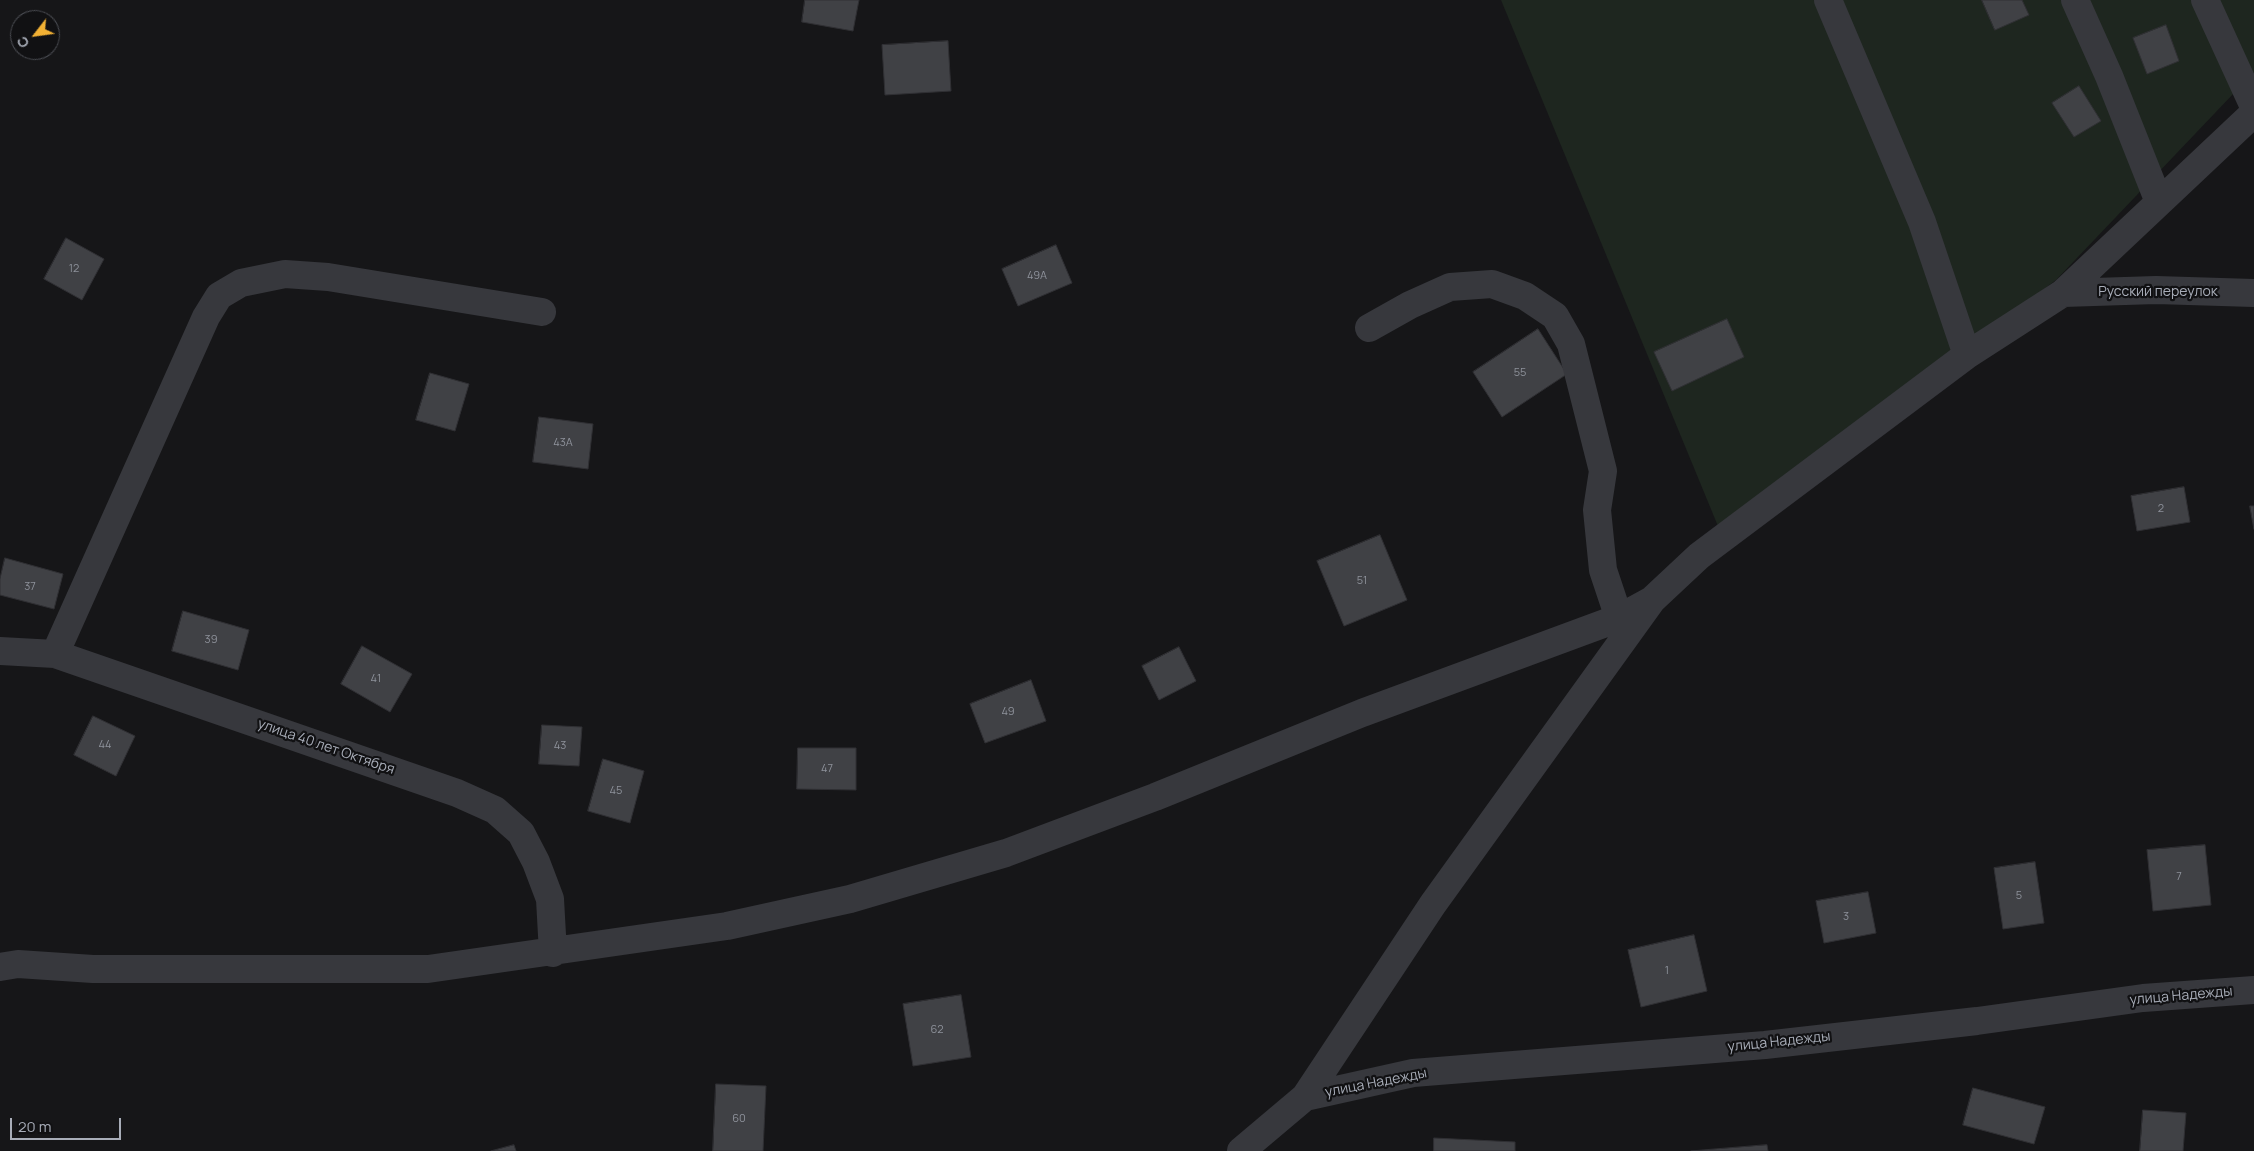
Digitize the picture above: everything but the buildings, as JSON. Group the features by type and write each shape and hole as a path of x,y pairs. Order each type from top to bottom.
{"street":[{"path":"1828,0 1922,222 1967,355"},
{"path":"2075,0 2109,76 2159,202"},
{"path":"2205,0 2254,107"},
{"path":"1241,1151 1304,1097 1432,904 1652,600 1699,556 1967,355 2063,293 2254,113"},
{"path":"55,654 202,325 219,296 242,283 285,274 328,277 542,312"},
{"path":"1369,328 1410,305 1450,287 1492,284 1525,296 1555,316 1571,344 1603,471 1597,510 1603,570 1619,618"},
{"name":"Русский переулок","path":"2063,293 2156,290 2254,293"},
{"path":"0,967 18,964 93,969 428,970 553,953 746,922 850,899 1006,853 1155,797 1362,713 1619,618 1652,600"},
{"name":"улица 40 лет Октября","path":"0,651 55,654 457,793 495,810 521,833 536,862 550,898 553,953"},
{"name":"улица Надежды","path":"1304,1097 1414,1073 1765,1044 1977,1021 2143,998 2254,990"}],"shaded area":[{"path":"1501,0 2254,0 2254,72 2056,280 1720,531"}]}
